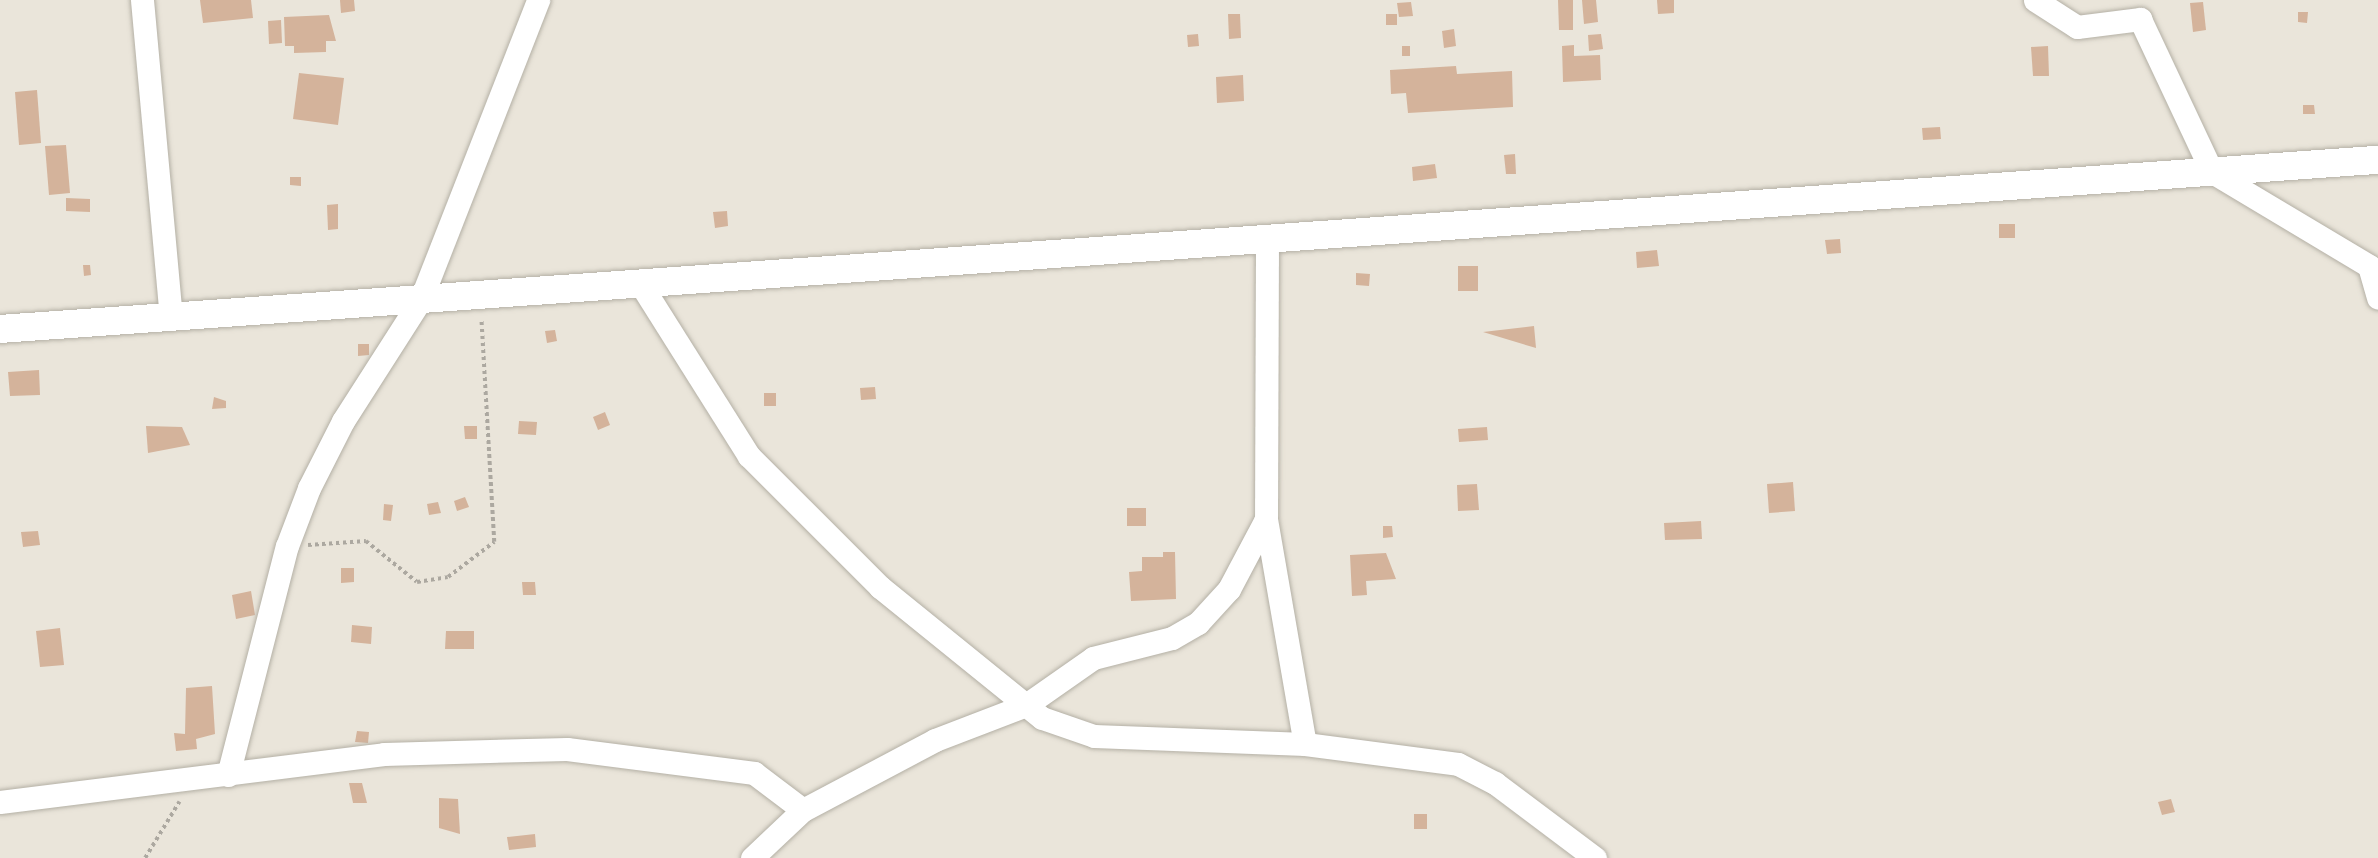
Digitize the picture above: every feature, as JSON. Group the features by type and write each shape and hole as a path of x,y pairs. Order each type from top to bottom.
{"street":[{"path":"142,0 171,317"},
{"path":"228,775 287,546 343,421 421,299 538,0"},
{"path":"2035,0 2077,27 2140,19 2212,172 2370,266 2378,298"},
{"path":"0,329 2378,160"},
{"path":"1267,239 1266,519 1306,744"},
{"path":"640,284 749,456 880,587 1026,705 1059,727 1094,736 1306,744 1471,769 1595,858"},
{"path":"752,858 803,810 950,732 1026,705 1093,658 1164,640 1198,623 1229,589 1266,519"},
{"path":"0,802 384,754 568,749 754,773 803,810"}],"path":[{"path":"287,546 366,541 417,582 448,577 494,542 478,295"},
{"path":"145,858 199,779"}],"building":[{"path":"200,0 251,0 253,18 203,23"},
{"path":"340,0 354,0 355,11 341,13"},
{"path":"1558,0 1573,0 1573,30 1559,30"},
{"path":"1582,0 1596,0 1598,22 1584,24"},
{"path":"1657,0 1674,0 1674,13 1658,14"},
{"path":"1411,2 1413,16 1399,17 1397,3"},
{"path":"2203,2 2206,30 2193,32 2190,3"},
{"path":"2298,12 2308,12 2307,23 2298,22"},
{"path":"1228,14 1240,14 1241,38 1229,39"},
{"path":"1386,14 1397,14 1397,25 1386,25"},
{"path":"329,15 336,41 326,41 326,52 294,53 294,46 285,46 284,17"},
{"path":"281,20 282,43 269,44 268,21"},
{"path":"1454,29 1456,46 1444,48 1442,31"},
{"path":"1198,34 1199,46 1188,47 1187,35"},
{"path":"1601,34 1603,49 1589,51 1588,35"},
{"path":"1574,45 1574,56 1600,55 1601,80 1563,82 1562,46"},
{"path":"1402,46 1410,46 1410,56 1402,56"},
{"path":"2048,46 2049,76 2033,76 2031,47"},
{"path":"1456,66 1457,74 1512,71 1513,107 1408,113 1406,93 1391,94 1390,70"},
{"path":"299,73 344,78 338,125 293,119"},
{"path":"1243,75 1244,101 1217,103 1216,77"},
{"path":"37,90 41,143 19,145 15,92"},
{"path":"2303,105 2314,105 2315,114 2303,114"},
{"path":"1940,127 1941,139 1923,140 1922,128"},
{"path":"66,145 70,193 49,195 45,146"},
{"path":"1515,154 1516,174 1506,174 1504,155"},
{"path":"1435,164 1437,178 1413,181 1412,167"},
{"path":"290,177 301,177 301,186 290,185"},
{"path":"66,198 90,199 90,212 66,211"},
{"path":"338,204 338,229 328,230 327,205"},
{"path":"727,211 728,226 715,228 713,212"},
{"path":"1999,224 2015,224 2015,238 1999,238"},
{"path":"1840,239 1841,253 1827,254 1825,240"},
{"path":"1657,250 1659,266 1637,268 1636,252"},
{"path":"83,265 90,265 91,275 84,276"},
{"path":"1458,266 1478,266 1478,291 1458,291"},
{"path":"1356,273 1370,274 1369,286 1356,285"},
{"path":"1534,326 1536,348 1483,332"},
{"path":"555,330 557,341 547,343 545,331"},
{"path":"358,344 369,344 369,355 358,356"},
{"path":"39,370 40,395 10,396 8,372"},
{"path":"875,387 876,399 861,400 860,388"},
{"path":"764,393 776,393 776,406 764,406"},
{"path":"214,397 226,401 226,408 212,409"},
{"path":"605,412 610,425 598,430 593,417"},
{"path":"519,421 537,422 536,435 518,434"},
{"path":"146,426 182,427 190,445 148,453"},
{"path":"464,426 477,426 477,439 465,439"},
{"path":"1487,427 1488,440 1459,442 1458,429"},
{"path":"1793,482 1795,511 1769,513 1767,484"},
{"path":"1477,484 1479,510 1458,511 1457,485"},
{"path":"465,497 469,507 457,511 454,501"},
{"path":"438,502 441,513 429,515 427,504"},
{"path":"384,504 393,505 391,521 383,520"},
{"path":"1127,508 1146,508 1146,526 1127,526"},
{"path":"1701,521 1702,539 1665,540 1664,523"},
{"path":"1383,526 1392,526 1393,537 1383,538"},
{"path":"38,531 40,545 23,547 21,532"},
{"path":"1163,552 1175,552 1176,599 1131,601 1129,572 1142,571 1142,557 1163,557"},
{"path":"1386,553 1396,579 1366,581 1367,595 1352,596 1350,555"},
{"path":"341,568 354,568 354,582 341,583"},
{"path":"522,582 535,582 536,595 523,595"},
{"path":"251,591 255,615 236,619 232,595"},
{"path":"352,625 372,627 371,644 351,642"},
{"path":"60,628 64,665 40,667 36,631"},
{"path":"446,631 474,631 474,649 445,649"},
{"path":"212,686 215,734 196,739 197,749 176,751 174,733 185,734 186,688"},
{"path":"357,731 369,732 368,743 355,742"},
{"path":"349,783 362,783 367,803 353,803"},
{"path":"439,798 458,799 460,834 439,828"},
{"path":"2171,799 2175,812 2162,815 2158,802"},
{"path":"1414,814 1427,814 1427,829 1414,829"},
{"path":"535,834 536,847 509,850 507,837"}]}
